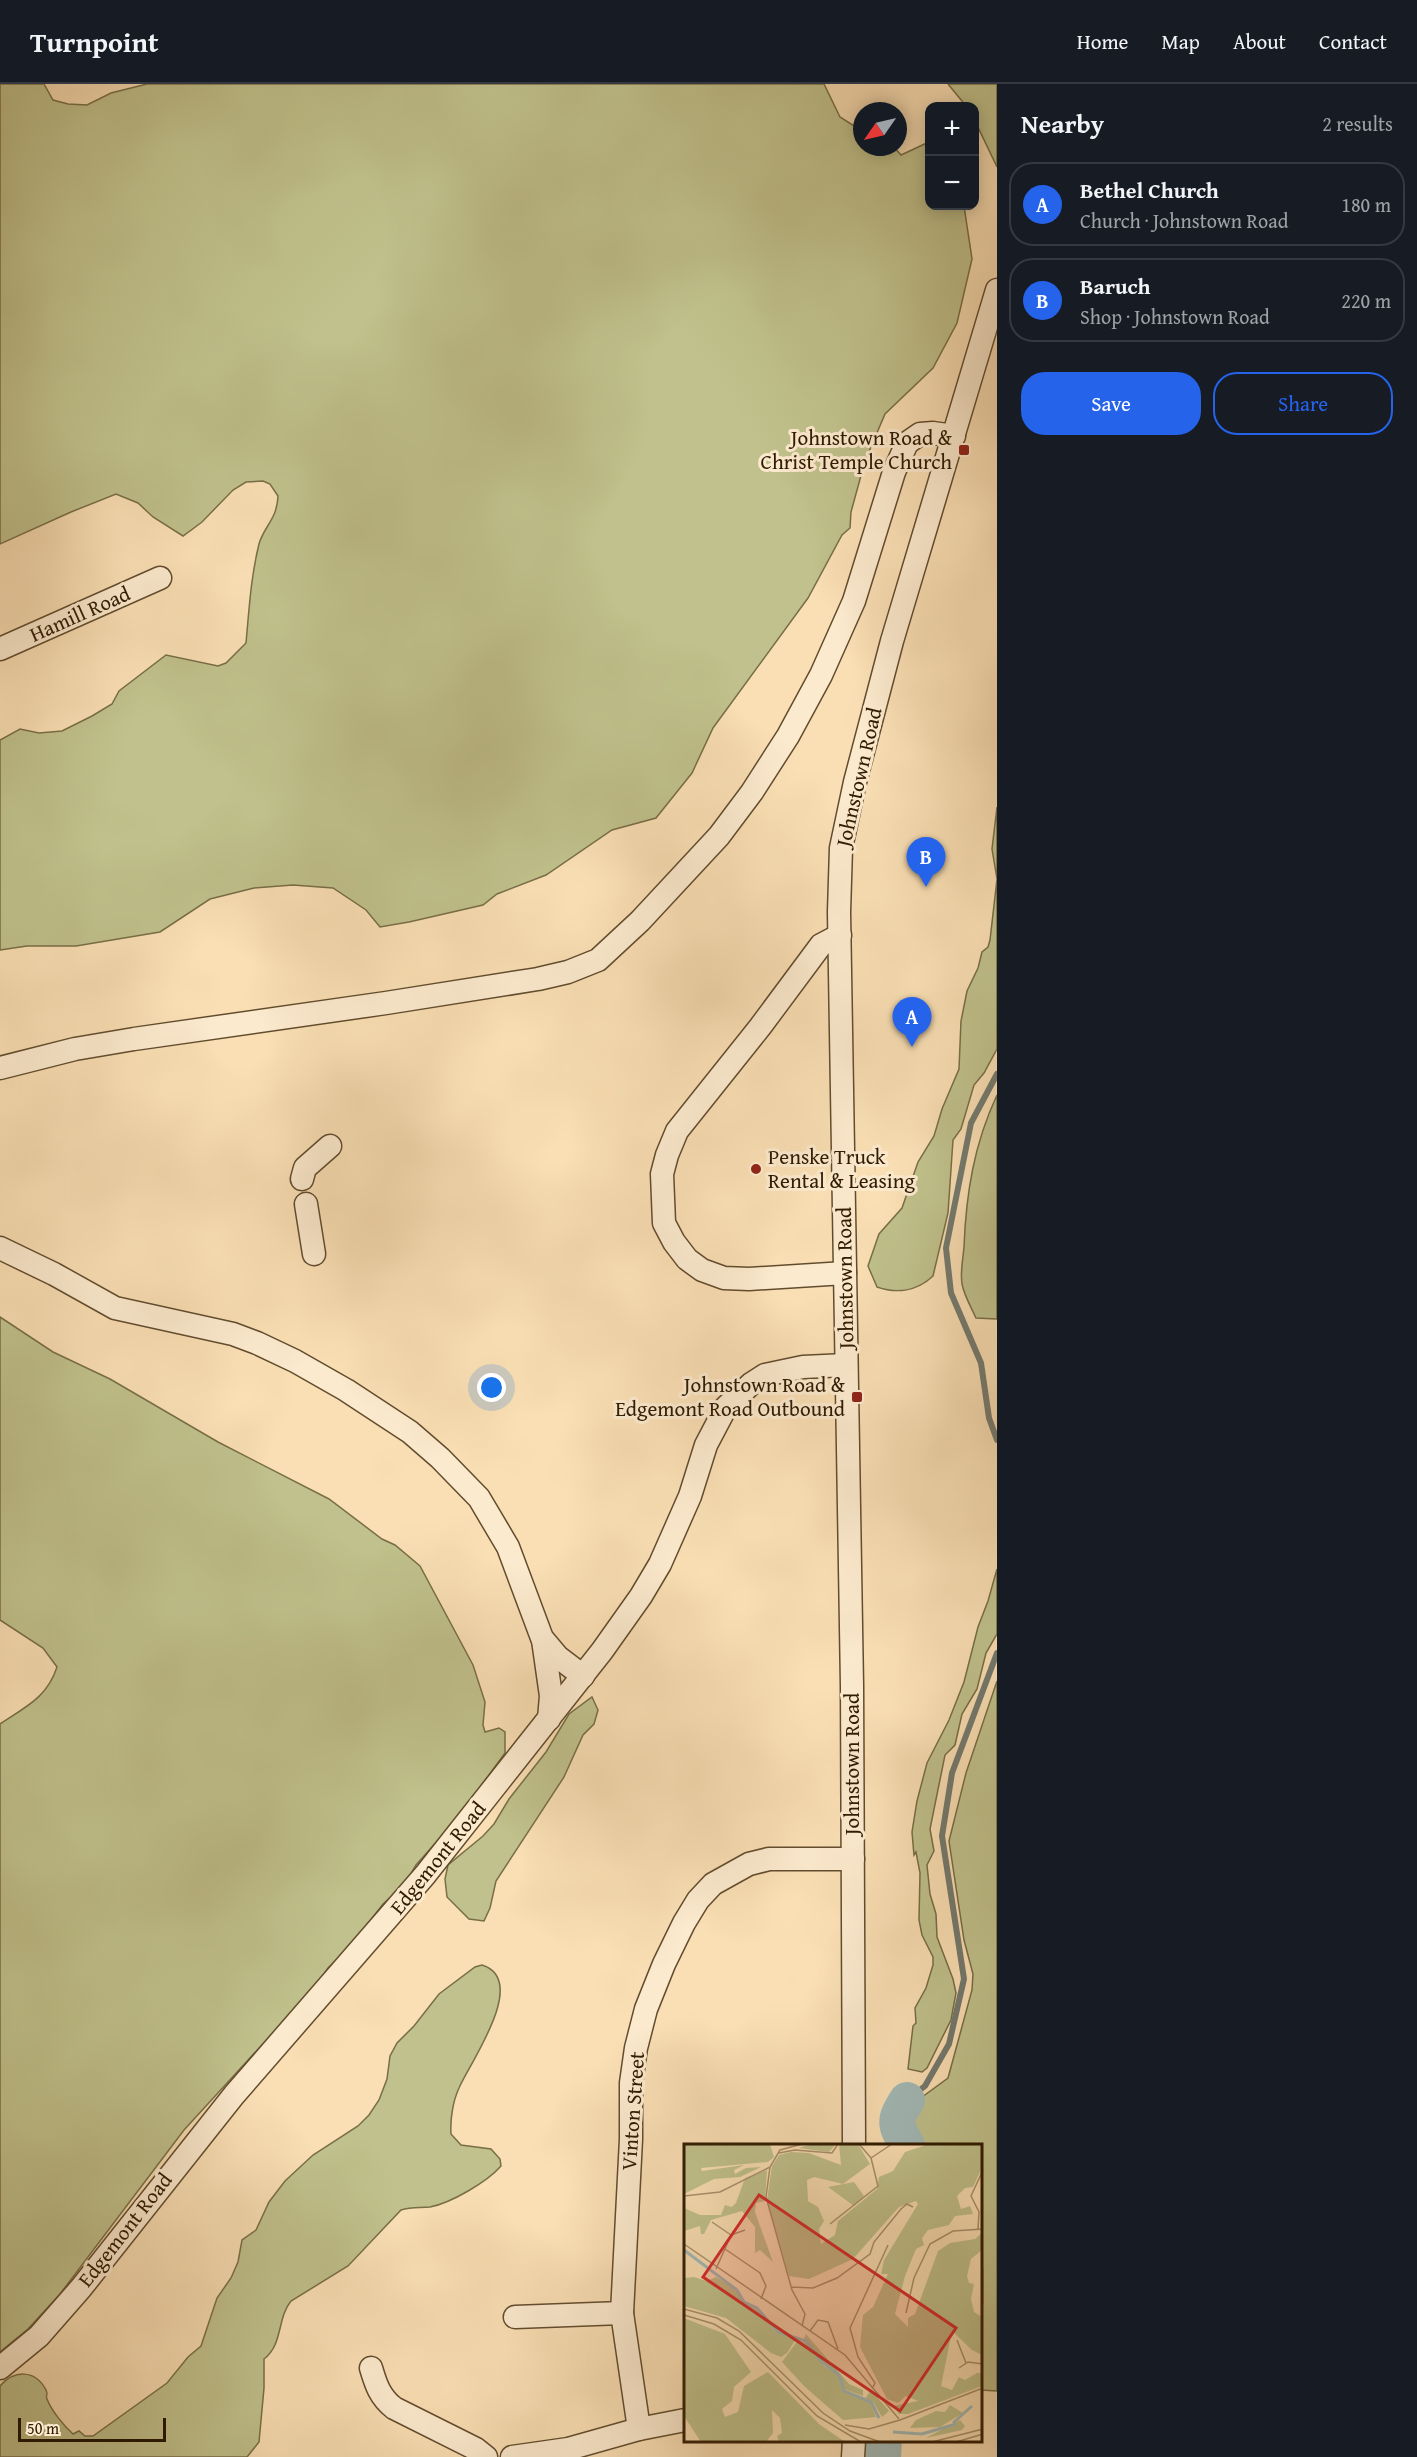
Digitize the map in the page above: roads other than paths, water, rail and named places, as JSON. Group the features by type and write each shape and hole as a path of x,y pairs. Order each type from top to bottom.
{"street":[{"name":"Johnstown Road","path":"854,2144 853,1859 840,935 841,848 847,816 892,641 997,290"},
{"path":"0,1068 75,1049 134,1039 538,979 568,972 598,960 640,921 713,842 752,792 788,736 821,675 854,601 894,472 907,443 920,435 943,433 954,436"},
{"name":"Hamill Road","path":"0,649 160,578"},
{"path":"840,935 821,945 760,1028 677,1131 662,1174 664,1223 680,1251 702,1270 724,1278 749,1279 844,1273"},
{"path":"302,1179 305,1168 330,1146"},
{"path":"306,1204 314,1254"},
{"path":"0,1248 54,1274 115,1308 233,1334 257,1343 295,1361 346,1390 410,1432 469,1488 489,1513 508,1547 542,1638 552,1696 549,1719"},
{"name":"Edgemont Road","path":"0,2368 39,2336 69,2302 207,2127 425,1875 623,1624 660,1564 690,1496 706,1445 726,1407 751,1384 765,1375 803,1367 846,1365"},
{"path":"542,1638 558,1657 583,1676"},
{"name":"Vinton Street","path":"639,2429 622,2313 631,2139 631,2083 636,2048 646,2010 664,1964 684,1923 698,1900 713,1884 749,1864 769,1859 853,1859"},
{"path":"514,2317 622,2313"},
{"path":"371,2368 377,2389 384,2400 414,2420 476,2449 486,2457"},
{"path":"512,2457 568,2449 639,2429 684,2420"},
{"path":"853,2457 854,2442"}],"waterway":[{"path":"997,1074 971,1123 946,1248 951,1293 981,1363 989,1418 997,1440"},
{"path":"907,2100 925,2086 949,2044 964,1979 942,1836 952,1773 997,1653"},
{"path":"906,2144 897,2123 899,2113 907,2100"},
{"path":"883,2457 884,2442"}],"place":[{"name":"Johnstown Road & Christ Temple Church","path":"964,450"},
{"name":"Baruch","path":"926,887"},
{"name":"Bethel Church","path":"912,1047"},
{"name":"Penske Truck Rental & Leasing","path":"756,1169"},
{"name":"Johnstown Road & Edgemont Road Outbound","path":"857,1397"}]}
